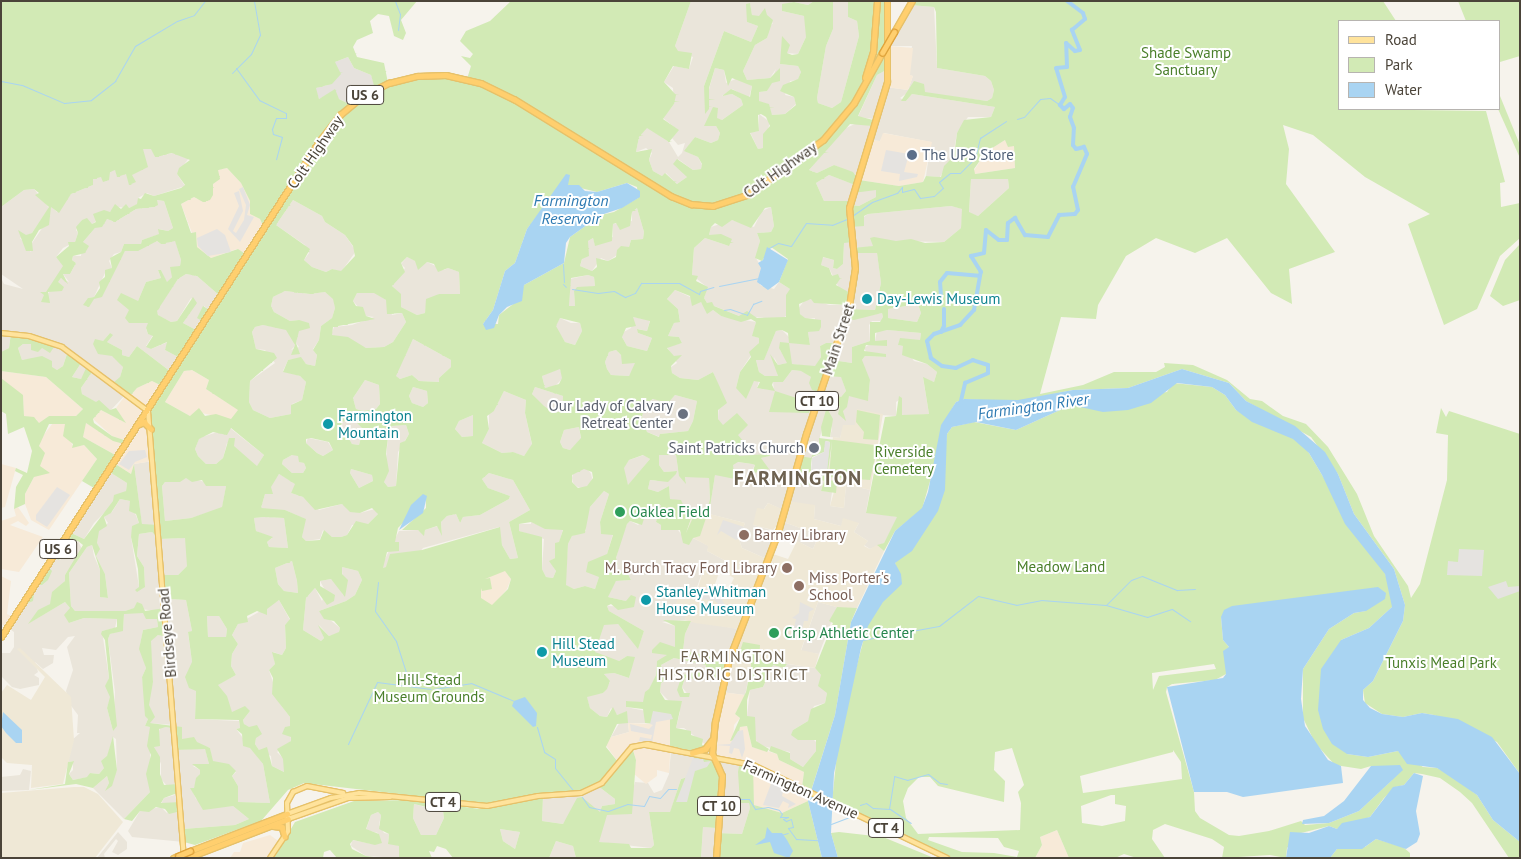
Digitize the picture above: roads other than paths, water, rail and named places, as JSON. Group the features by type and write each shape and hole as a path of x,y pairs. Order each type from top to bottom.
{"highway":[{"path":"847,113 869,66 877,1"},
{"name":"Main Street","path":"713,756 712,739 729,659 778,532 806,434 849,306 855,269 849,208 887,82 887,1"},
{"name":"Colt Highway","path":"1,637 326,131 351,105 382,86 431,75 481,83 514,99 671,196 705,206 727,204 753,191 818,145 847,113 912,1"},
{"path":"136,426 144,422 151,429"},
{"path":"692,753 705,748 712,739"},
{"name":"CT 10","path":"713,756 722,776 716,858"},
{"path":"188,856 288,817"},
{"path":"173,858 188,856 288,817"},
{"path":"269,826 282,827 285,837"}],"main road":[{"path":"1,333 35,337 62,347 147,409"},
{"name":"Birdseye Road","path":"147,409 151,429 188,856"},
{"name":"Farmington Avenue","path":"288,817 353,794 491,806 538,796 581,793 605,780 628,749 645,745 713,756 752,765 805,788 947,858"},
{"name":"CT 4","path":"270,858 285,837 288,798 301,787 353,794"},
{"name":"Farmington Avenue","path":"288,817 353,797 400,797"}],"water":[{"name":"Farmington Reservoir","path":"566,174 570,175 568,185 579,185 585,191 597,192 627,183 640,191 640,197 622,208 601,215 570,237 566,243 564,263 524,285 522,301 507,307 499,315 494,328 486,330 483,324 493,310 505,271 515,263 527,229"},
{"path":"767,247 788,260 779,282 768,290 757,282 761,268 758,263 763,260"},
{"name":"Farmington River","path":"1182,369 1229,383 1246,401 1295,426 1325,452 1338,474 1354,514 1394,569 1405,605 1403,621 1373,681 1363,690 1363,700 1370,708 1382,714 1403,717 1422,713 1458,719 1492,737 1520,774 1520,842 1493,820 1477,795 1437,768 1407,764 1398,751 1368,757 1347,754 1332,744 1323,729 1318,710 1321,669 1341,640 1369,628 1392,607 1385,574 1345,524 1322,475 1309,453 1293,439 1252,422 1236,410 1225,395 1212,387 1177,383 1151,403 1128,410 1103,412 1071,405 1016,430 976,422 952,427 947,434 945,490 938,511 912,551 895,563 901,574 902,584 883,602 868,626 861,648 834,773 831,833 838,858 822,858 808,801 835,715 851,622 895,531 922,508 928,492 941,425 956,402 964,399 1018,400 1073,390 1128,388"},
{"path":"423,494 427,496 423,513 399,530 411,505"},
{"path":"1378,587 1386,593 1385,599 1366,611 1354,613 1329,629 1303,669 1301,699 1305,726 1328,760 1341,766 1343,783 1243,797 1227,792 1194,792 1167,687 1223,678 1226,674 1223,651 1229,647 1223,640 1221,617 1224,610 1232,606"},
{"path":"525,697 537,713 536,726 533,727 512,706 514,701"},
{"path":"3,712 22,730 22,743 16,743 1,726"},
{"path":"1400,765 1403,770 1359,811 1329,823 1302,824 1303,820 1324,816 1344,801 1371,766"},
{"path":"1414,773 1423,776 1416,811 1420,834 1417,842 1406,849 1376,839 1362,849 1337,849 1330,858 1286,858 1290,832 1309,833 1329,826 1337,829 1342,823 1370,817 1393,787 1404,785"},
{"path":"767,827 772,833 782,833 787,840 793,851 789,858 774,853 770,842 755,845 765,838"}],"waterway":[{"path":"1,81 22,85 64,103 91,100 115,81 135,46 177,21 194,15 205,1"},
{"path":"232,73 251,54 260,35 254,1"},
{"path":"395,1 400,14 398,30"},
{"path":"960,405 965,383 988,373 988,365 973,360 956,368 942,366 931,358 927,341 934,334 960,325 974,310 981,272 971,256 984,253 986,230 999,240 1007,240 1008,223 1015,218 1025,235 1048,237 1059,215 1075,214 1078,210 1073,187 1087,154 1084,147 1076,149 1073,145 1074,128 1070,117 1073,108 1070,104 1064,109 1060,105 1065,97 1056,68 1067,67 1066,43 1075,51 1080,50 1072,30 1085,19 1083,13 1067,1"},
{"path":"236,68 259,100 286,113 286,118 276,118 272,129 273,134 282,137 276,159"},
{"path":"1017,119 1024,117 1040,99 1050,98 1060,105"},
{"path":"852,216 872,202 897,193 902,187 902,192 914,189 920,198 934,196 943,188 939,182 950,173 960,173 975,158 980,138 1006,121"},
{"path":"769,248 778,243 791,246 806,223 832,225 847,219"},
{"path":"563,264 564,282"},
{"path":"941,296 940,282 947,273 979,276"},
{"path":"719,286 759,278"},
{"path":"572,289 598,293 614,291 625,297 635,293 641,283 679,283 699,294 700,291 713,287"},
{"path":"563,284 566,287"},
{"path":"724,310 730,309 747,315 753,304 761,301"},
{"path":"941,332 944,326 944,309"},
{"path":"862,640 939,626 978,596 1016,605 1041,600 1106,605 1131,580 1142,576 1177,590 1195,589"},
{"path":"378,582 375,611 396,641 410,685"},
{"path":"1106,605 1147,617 1172,609 1190,621"},
{"path":"348,744 377,682 431,689"},
{"path":"434,689 471,683 514,701"},
{"path":"537,727 544,752 555,759 555,768 573,790"},
{"path":"889,809 894,776 907,780 928,774 940,783 947,784"},
{"path":"582,797 589,807 608,811 627,804 644,806 649,796 660,798 668,789 676,789"},
{"path":"739,799 749,799 755,809 768,807 779,810 782,814 780,817 788,817 783,819 786,821 791,819 793,827 788,828 796,839 818,840"},
{"path":"860,805 866,803 873,808 890,809 911,823"},
{"path":"831,824 849,817"},
{"path":"781,835 788,833"}],"place":[{"name":"The UPS Store","path":"912,155"},
{"name":"Day-Lewis Museum","path":"867,299"},
{"name":"Our Lady of Calvary Retreat Center","path":"683,414"},
{"name":"Farmington Mountain","path":"328,424"},
{"name":"Saint Patricks Church","path":"814,448"},
{"name":"Oaklea Field","path":"620,512"},
{"name":"Barney Library","path":"744,535"},
{"name":"M. Burch Tracy Ford Library","path":"787,568"},
{"name":"Miss Porter's School","path":"799,586"},
{"name":"Stanley-Whitman House Museum","path":"646,600"},
{"name":"Crisp Athletic Center","path":"774,633"},
{"name":"Hill Stead Museum","path":"542,652"}],"district":[{"name":"FARMINGTON","path":"798,478"},
{"name":"FARMINGTON HISTORIC DISTRICT","path":"733,665"}],"park label":[{"name":"Shade Swamp Sanctuary","path":"1186,60"},
{"name":"Riverside Cemetery","path":"904,460"},
{"name":"Meadow Land","path":"1061,567"},
{"name":"Tunxis Mead Park","path":"1441,663"},
{"name":"Hill-Stead Museum Grounds","path":"429,688"}]}
